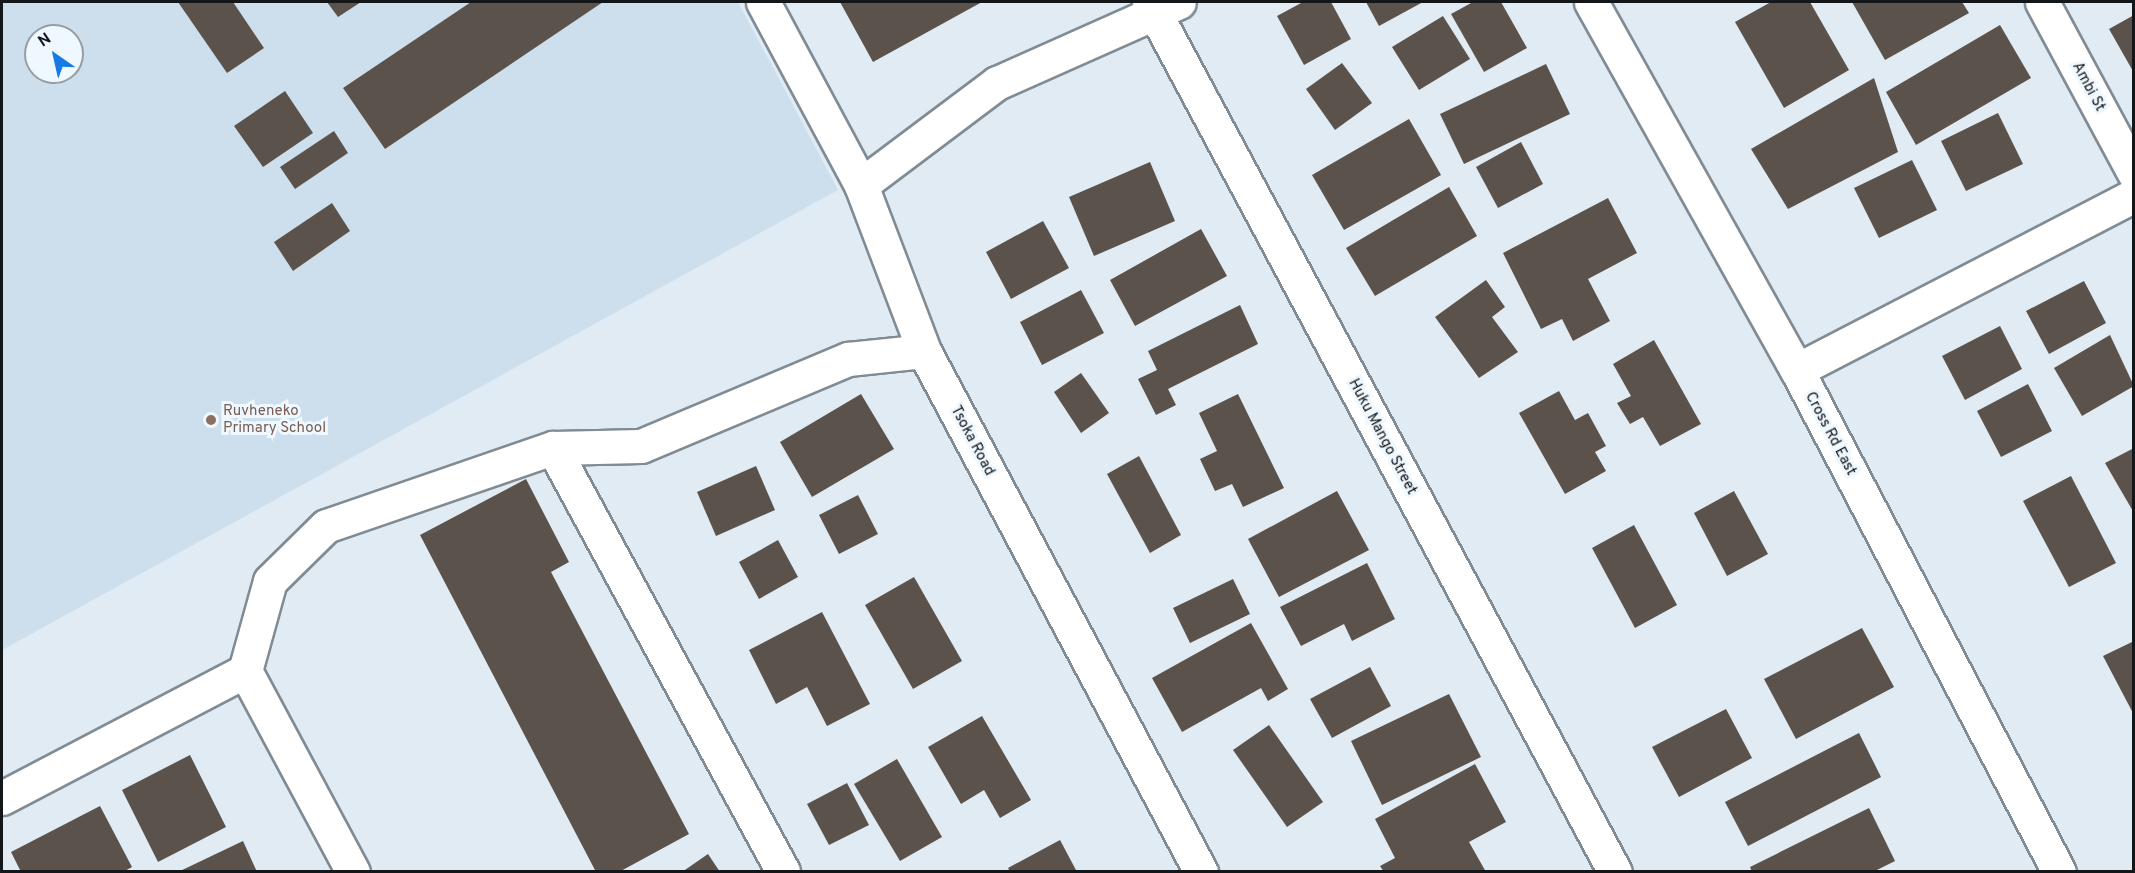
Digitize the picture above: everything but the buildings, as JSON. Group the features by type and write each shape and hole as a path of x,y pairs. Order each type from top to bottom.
{"street":[{"name":"Tsoka Road","path":"763,2 861,185 924,351 1201,872"},
{"name":"Cross Rd East","path":"1591,2 1797,370 2059,872"},
{"name":"Ambi St","path":"2042,2 2133,173"},
{"path":"861,185 997,83 1161,6"},
{"name":"Huku Mango Street","path":"1161,6 1615,872"},
{"path":"1797,370 2133,195"},
{"path":"353,872 245,671 270,581 326,525 553,448 641,446 848,359 924,351"},
{"path":"553,448 783,872"},
{"path":"2,798 245,671"}],"shaded area":[{"name":"Ruvheneko Primary School","path":"2,2 738,2 838,190 2,650"}],"place":[{"name":"Ruvheneko Primary School","path":"211,420"}]}
